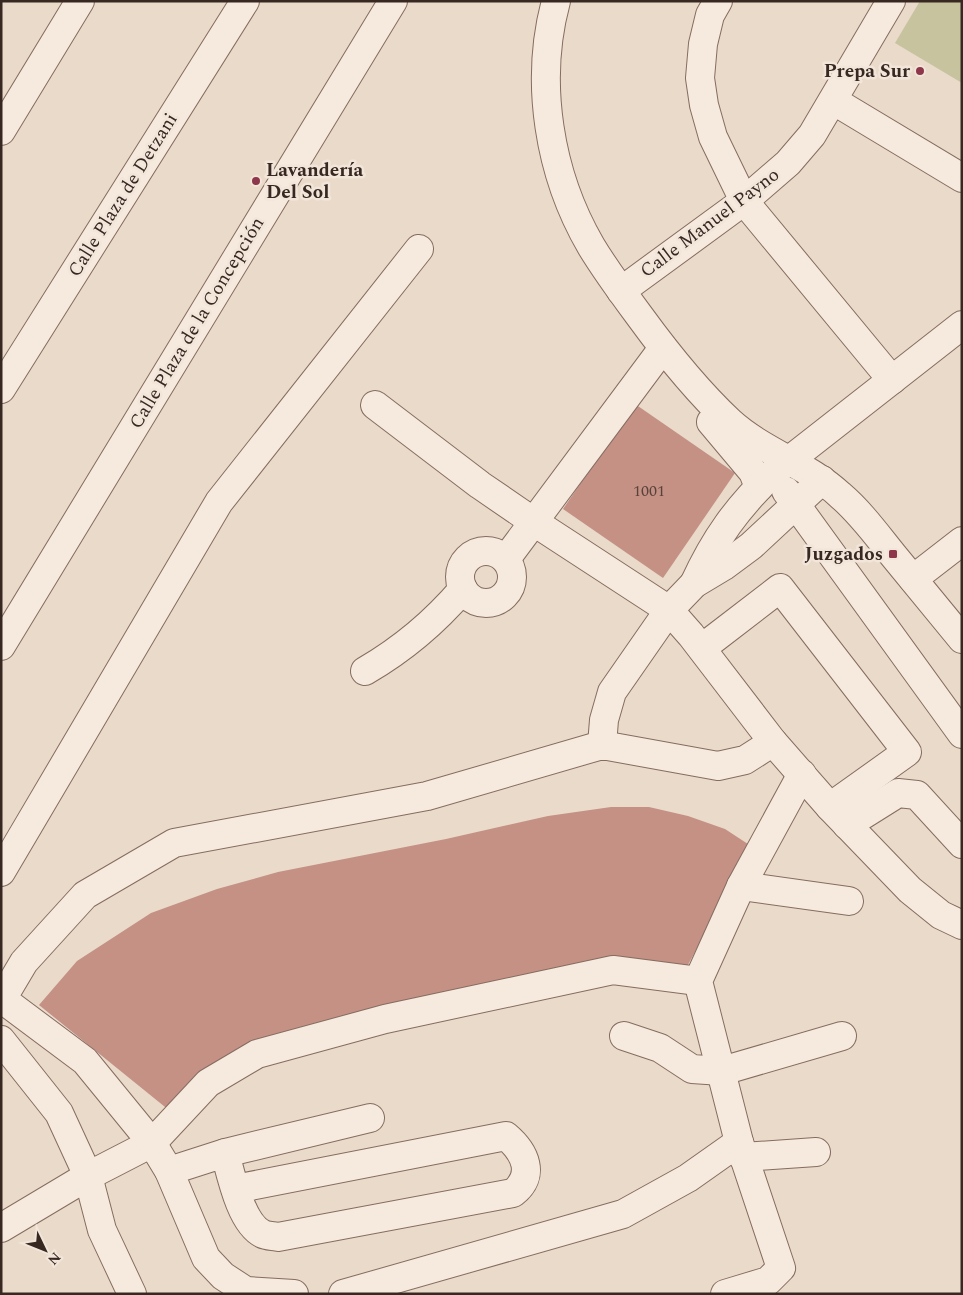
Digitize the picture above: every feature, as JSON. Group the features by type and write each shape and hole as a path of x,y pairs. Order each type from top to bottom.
{"street":[{"path":"1,131 80,1"},
{"name":"Calle Plaza de Detzani","path":"1,389 245,1"},
{"name":"Calle Plaza de la Concepción","path":"4,636 393,1"},
{"path":"556,1 551,20 545,80 550,133 566,191 591,244 621,291 670,357 730,423 761,446 774,474 962,734"},
{"path":"718,1 710,15 703,44 700,78 704,105 713,137 744,201 892,380"},
{"name":"Calle Manuel Payno","path":"621,291 744,201 788,163 812,135 834,101 891,1"},
{"path":"834,101 962,178"},
{"path":"1,872 218,502 419,249"},
{"path":"694,584 708,552 726,523 774,474 962,325"},
{"path":"670,357 685,391 753,472 822,480 859,512 962,639"},
{"path":"506,559 534,522 670,357"},
{"path":"375,405 427,446 534,522 669,610 702,648 773,742 838,816 910,890 940,915 962,925"},
{"path":"602,745 604,720 612,692 669,610 694,584 724,566 751,546 822,480"},
{"path":"913,579 962,541"},
{"path":"483,551 491,551 506,559 511,567 510,586 498,600 478,602 463,589 460,573 468,558 483,551"},
{"path":"702,648 780,588 907,752 838,816"},
{"path":"365,671 394,653 428,627 463,589"},
{"path":"294,1294 246,1291 220,1285 206,1258 169,1171 152,1143 85,1061 1,999 24,962 85,895 174,843 427,796 602,745 718,766 745,760 773,742"},
{"path":"725,1294 768,1281 781,1268 741,1150 698,981 741,886 802,774"},
{"path":"838,816 898,793 917,795 962,844"},
{"path":"741,886 849,901"},
{"path":"1,1228 88,1176 152,1143 208,1083 257,1054 385,1019 613,970 698,981"},
{"path":"624,1036 660,1048 692,1069 722,1071 842,1036"},
{"path":"1,1040 59,1113 88,1176 102,1230 132,1294"},
{"path":"169,1171 224,1153 370,1118"},
{"path":"224,1153 235,1189 248,1223 263,1235 278,1237 513,1193 523,1186 526,1174 522,1152 506,1136 235,1189"},
{"path":"343,1294 623,1214 741,1150 816,1152"}],"shaded area":[{"path":"920,1 962,1 962,83 895,43"}],"building":[{"path":"635,404 735,473 663,578 563,509"},
{"path":"611,807 649,807 688,816 725,829 751,846 681,978 653,966 333,1026 240,1047 199,1074 170,1111 39,1005 77,961 151,913 217,889 278,872 446,839 548,816"}],"place":[{"name":"Prepa Sur","path":"920,71"},
{"name":"Lavandería Del Sol","path":"256,181"},
{"name":"Juzgados","path":"893,554"}]}
